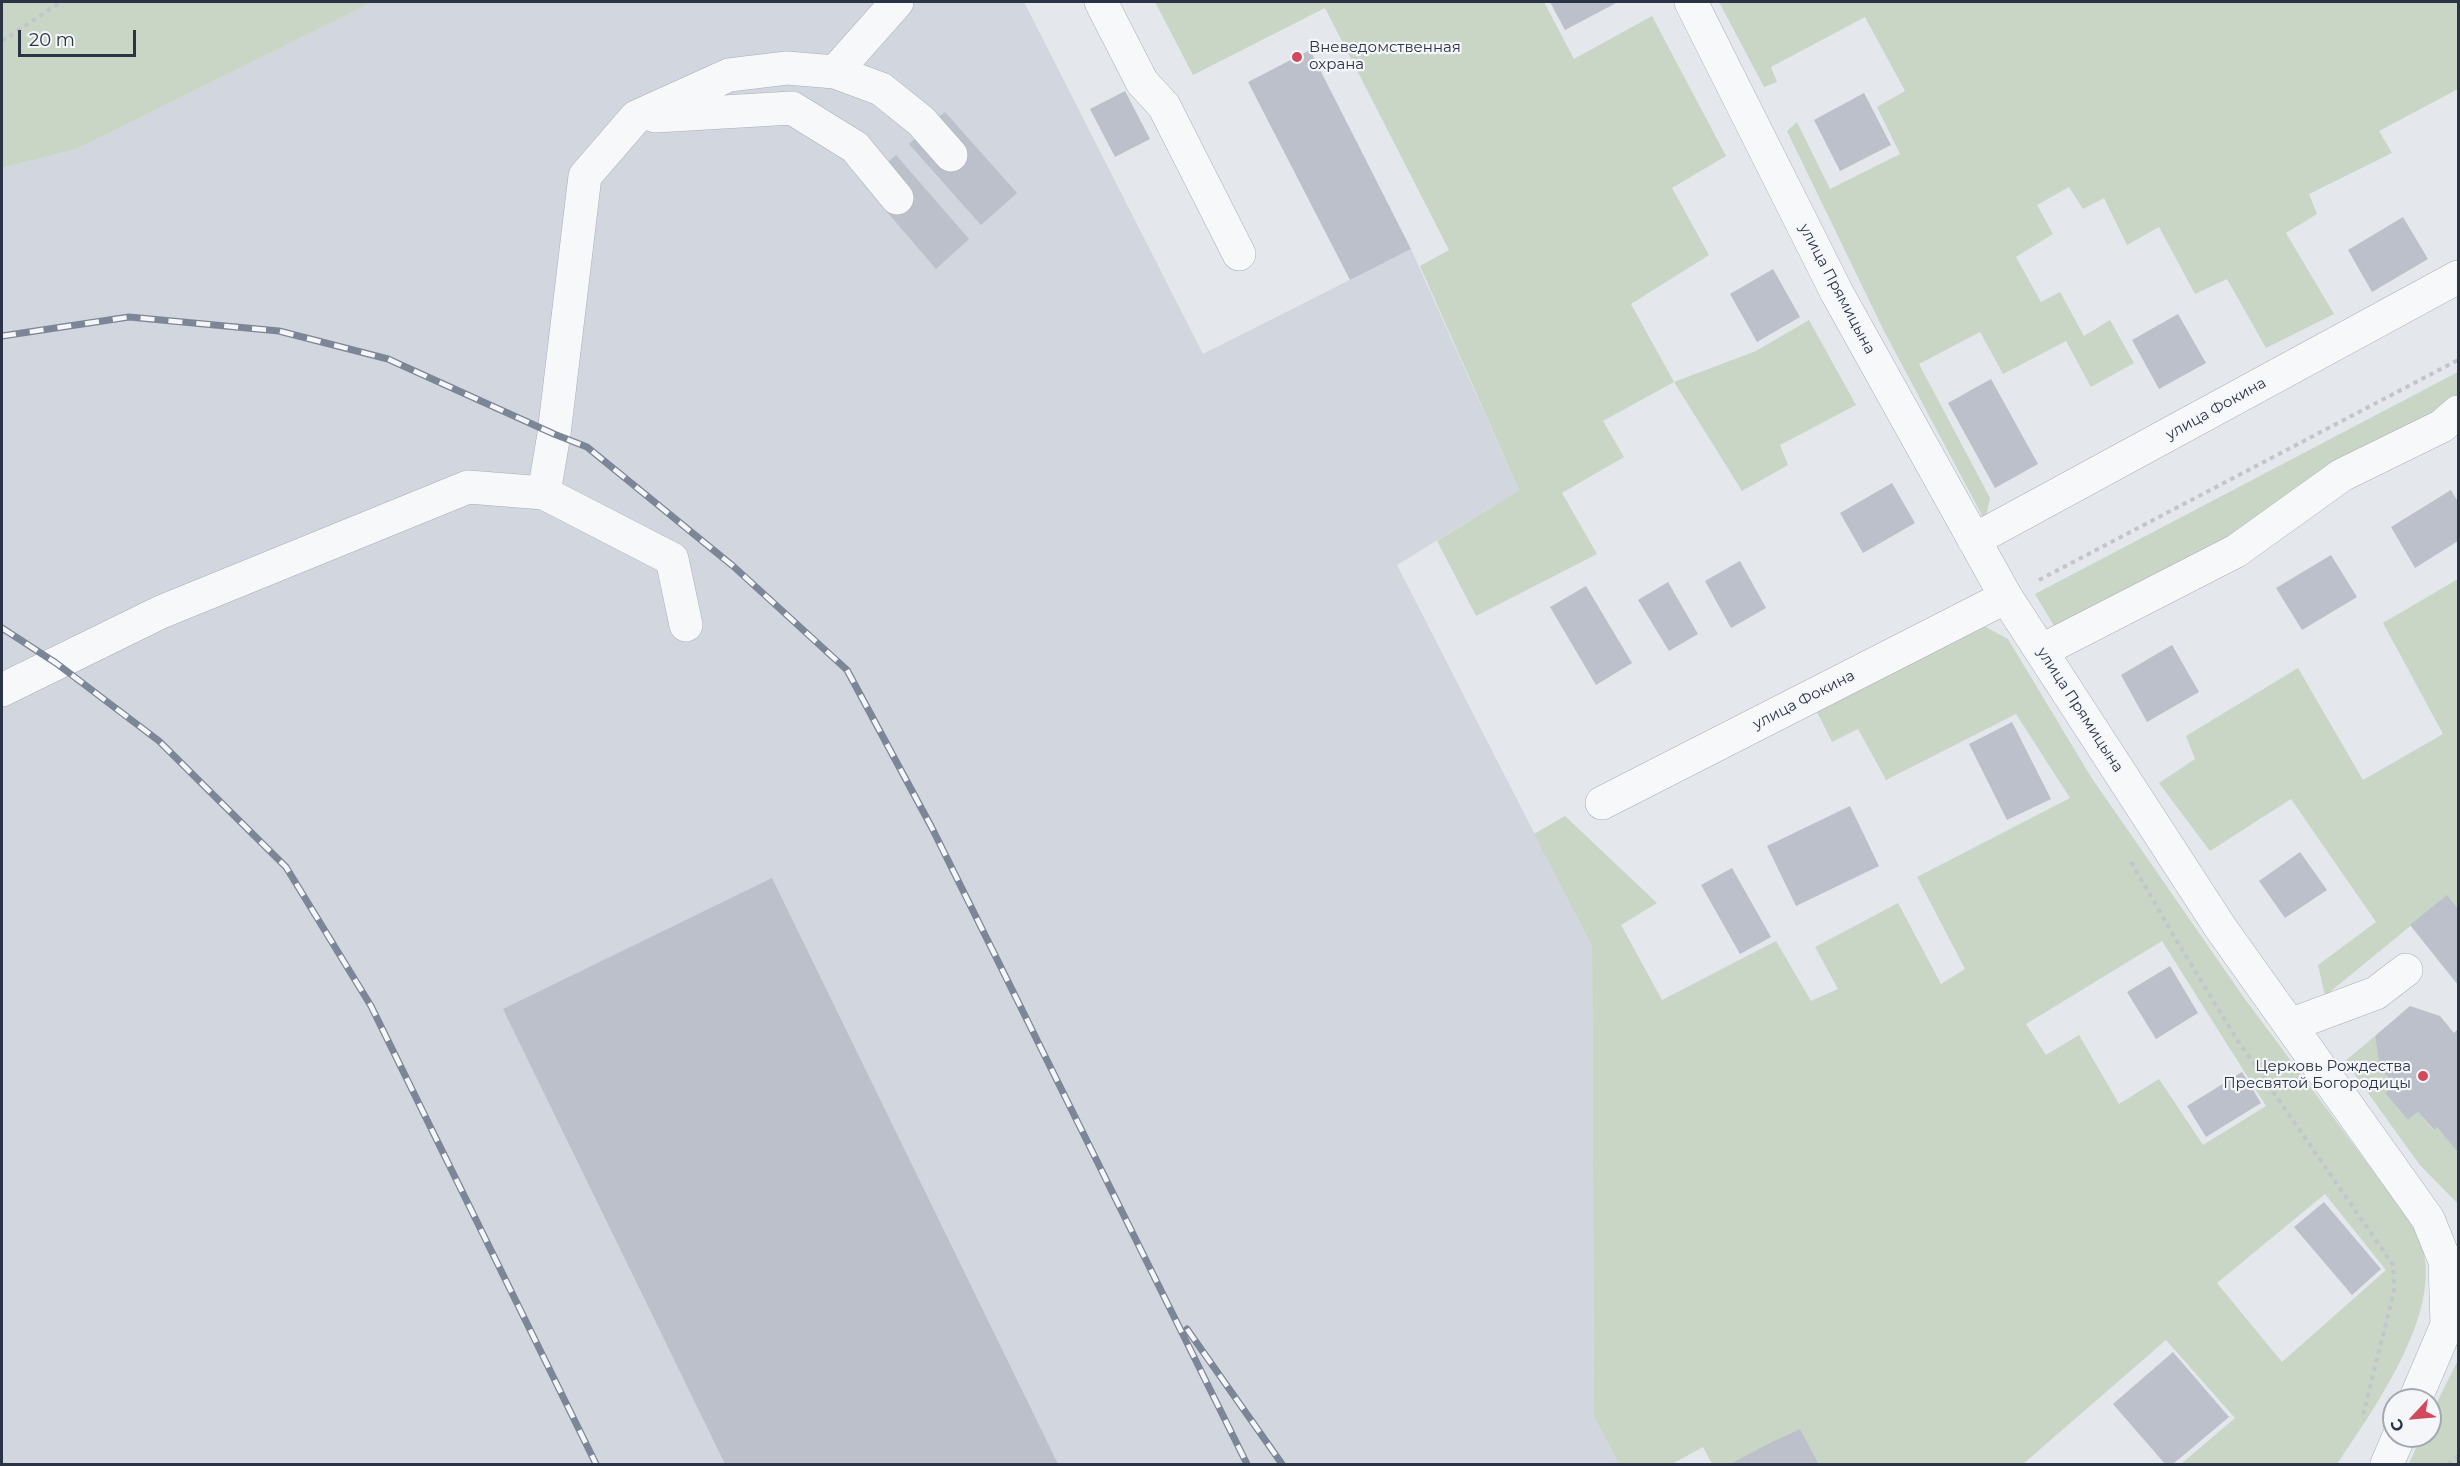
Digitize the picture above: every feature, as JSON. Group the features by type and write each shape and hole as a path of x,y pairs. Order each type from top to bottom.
{"street":[{"path":"835,72 897,2"},
{"path":"1101,2 1142,82 1164,106 1239,254"},
{"name":"улица Прямицына","path":"1691,2 1837,293 2006,597 2220,927 2428,1219 2452,1265 2446,1325 2420,1388"},
{"path":"544,493 554,434 585,176 636,117 729,75 787,68 835,72 880,89 921,121 951,155"},
{"path":"636,117 792,108 855,147 897,198"},
{"name":"улица Фокина","path":"1974,540 2458,277"},
{"path":"2041,651 2236,551 2342,475 2442,426 2458,412"},
{"path":"2,690 161,612 468,487 544,493 672,559 686,625"},
{"name":"улица Фокина","path":"1602,803 2006,597"},
{"path":"2290,1025 2376,993 2406,970"},
{"path":"2387,1464 2394,1448"}],"path":[{"path":"2,41 60,2"},
{"path":"2006,597 2458,360"},
{"path":"2178,943 2238,1041 2393,1265 2394,1291 2363,1415 2367,1425"},
{"path":"2448,1464 2458,1456"}],"shaded area":[{"path":"373,2 1024,2 1203,354 1411,249 1519,490 1397,565 1592,946 1594,1417 1619,1464 2,1464 2,168 77,149"}],"green space":[{"path":"2,2 373,2 77,149 2,168"},
{"path":"1155,2 1544,2 1574,59 1652,16 1726,156 1672,188 1709,255 1631,304 1674,382 1603,421 1624,457 1562,493 1597,554 1476,616 1437,541 1519,490 1420,266 1449,250 1325,8 1193,75"},
{"path":"1719,2 2458,2 2458,89 2379,131 2392,153 2309,194 2317,214 2286,233 2334,314 2266,348 2227,279 2195,294 2159,227 2127,245 2104,198 2083,209 2069,187 2037,205 2053,234 2016,257 2041,302 2060,292 2084,336 2110,320 2134,363 2091,387 2066,341 2003,374 1980,332 1919,364 1990,498 1985,521 1883,329 1787,131 1797,122 1830,189 1900,154 1877,107 1905,91 1865,17 1771,67 1777,82 1764,87"},
{"path":"1809,320 1856,405 1780,445 1788,465 1742,491 1674,382 1756,351"},
{"path":"2458,372 2458,397 2227,545 2057,631 2035,594"},
{"path":"2458,579 2458,909 2447,896 2325,996 2318,965 2376,922 2291,799 2210,851 2159,783 2195,759 2186,736 2298,668 2363,780 2443,734 2383,623"},
{"path":"1984,626 2008,639 2091,777 2242,995 2405,1214 2421,1242 2426,1273 2414,1331 2386,1388 2382,1388 2382,1395 2337,1464 2181,1464 2235,1418 2166,1340 2023,1464 1819,1464 1800,1429 1730,1464 1712,1464 1703,1447 1672,1464 1619,1464 1594,1417 1592,946 1534,834 1565,816 1657,903 1621,925 1662,1000 1776,941 1811,1001 1838,989 1815,947 1898,903 1941,984 1965,969 1917,877 2070,798 2016,714 1886,780 1858,729 1832,742 1817,712","holes":["2162,941 2266,1106 2203,1145 2159,1079 2119,1104 2079,1035 2046,1055 2026,1024","2325,1194 2386,1270 2282,1362 2217,1283"]},
{"path":"2375,1036 2380,1068 2394,1084 2385,1093 2408,1120 2418,1112 2433,1130 2437,1127 2458,1153 2458,1204 2419,1164 2345,1061"},
{"path":"2458,1356 2458,1464 2409,1464 2416,1448 2442,1448 2442,1392"}],"building":[{"path":"1550,2 1618,2 1565,30"},
{"path":"1310,50 1411,249 1350,280 1248,82"},
{"path":"1125,91 1150,139 1115,157 1090,109"},
{"path":"1864,93 1891,145 1840,171 1814,120"},
{"path":"945,112 1017,193 981,225 909,144"},
{"path":"896,155 969,239 936,269 863,184"},
{"path":"2403,217 2428,259 2372,292 2348,250"},
{"path":"1773,269 1800,317 1757,342 1730,294"},
{"path":"2178,314 2206,363 2159,389 2132,340"},
{"path":"1991,379 2038,464 1995,488 1948,403"},
{"path":"1892,483 1915,523 1863,553 1840,513"},
{"path":"2451,490 2458,502 2458,541 2415,568 2391,527"},
{"path":"2331,555 2357,597 2302,630 2276,588"},
{"path":"1740,561 1766,608 1731,628 1705,581"},
{"path":"1668,582 1698,634 1669,651 1638,600"},
{"path":"1586,586 1632,663 1596,685 1550,607"},
{"path":"2172,645 2199,692 2147,722 2121,675"},
{"path":"2012,722 2051,799 2007,820 1969,744"},
{"path":"1850,806 1879,866 1796,906 1767,846"},
{"path":"2300,852 2327,890 2285,918 2259,881"},
{"path":"1732,868 1771,937 1740,954 1701,885"},
{"path":"772,878 1058,1464 725,1464 503,1009"},
{"path":"2447,895 2458,909 2458,985 2410,925"},
{"path":"2170,966 2198,1013 2156,1039 2127,992"},
{"name":"Церковь Рождества Пресвятой Богородицы","path":"2410,1006 2440,1016 2454,1033 2458,1029 2458,1153 2437,1127 2434,1130 2418,1112 2408,1120 2385,1093 2394,1084 2380,1068 2375,1036"},
{"path":"2242,1072 2261,1103 2206,1137 2187,1106"},
{"path":"2324,1202 2381,1269 2352,1295 2294,1227"},
{"path":"2173,1352 2229,1417 2173,1464 2165,1464 2113,1404"},
{"path":"1800,1429 1819,1464 1730,1464 1772,1442"}],"railway":[{"path":"2,336 129,317 279,331 388,359 587,447 733,566 847,670 932,828 1247,1464"},
{"path":"2,628 56,663 159,741 286,867 371,1006 596,1464"},
{"path":"1187,1329 1282,1464"}],"place":[{"name":"Вневедомственная охрана","path":"1297,57"},
{"name":"Церковь Рождества Пресвятой Богородицы","path":"2423,1076"}]}
